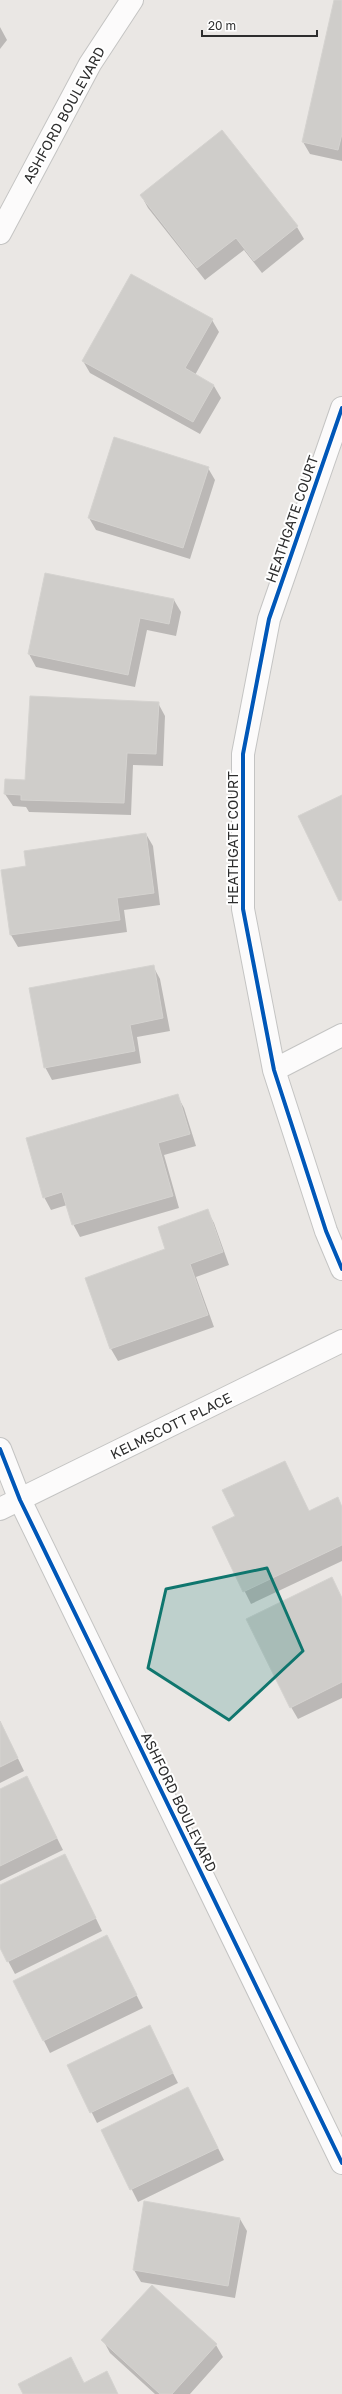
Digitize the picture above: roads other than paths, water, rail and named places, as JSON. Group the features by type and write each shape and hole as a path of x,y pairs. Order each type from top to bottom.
{"street":[{"name":"ASHFORD BOULEVARD","path":"0,233 90,64 132,0"},
{"name":"HEATHGATE COURT","path":"342,408 268,619 243,754 244,909 274,1070 326,1231 342,1269"},
{"path":"274,1070 342,1035"},
{"name":"KELMSCOTT PLACE","path":"0,1510 342,1341"},
{"name":"ASHFORD BOULEVARD","path":"0,1449 20,1500 342,2163"}]}
